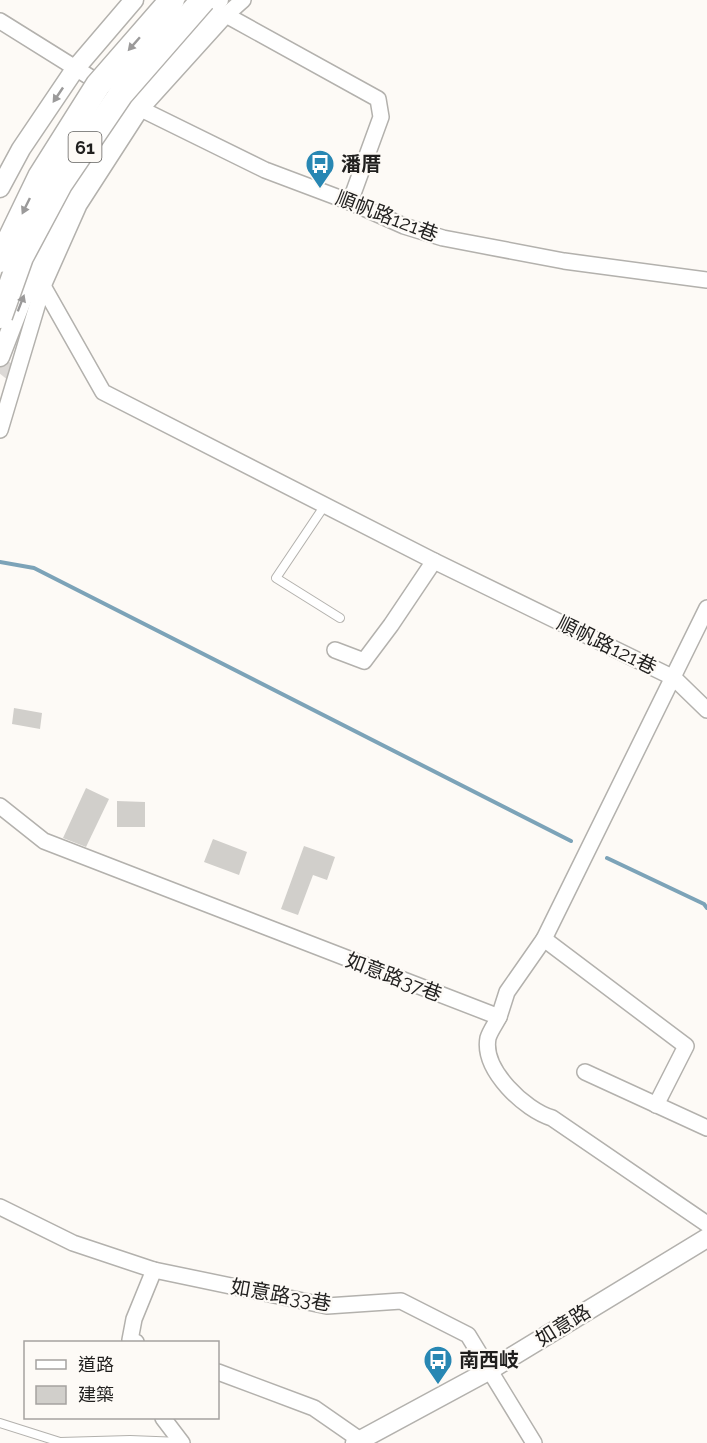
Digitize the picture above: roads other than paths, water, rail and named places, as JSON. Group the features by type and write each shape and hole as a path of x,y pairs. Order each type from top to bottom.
{"highway":[{"name":"61","path":"0,260 40,177 98,85 172,0"},
{"name":"61","path":"0,316 21,257 60,184 121,94 204,0"}],"street":[{"path":"0,188 21,149 75,69 134,0"},
{"path":"0,357 36,264 72,192 210,9 223,8 243,0"},
{"path":"223,8 378,99 381,117 350,202"},
{"name":"順帆路121巷","path":"0,21 136,105 265,170 350,202 404,226 443,238 564,261 707,280"},
{"path":"0,430 43,286 79,205 136,105"},
{"name":"順帆路121巷","path":"43,286 103,392 434,561 674,678 707,710"},
{"path":"335,650 364,661 434,561"},
{"path":"707,608 544,939 507,992 499,1017 488,1039 490,1059 507,1088 539,1114 552,1118 707,1224"},
{"name":"如意路37巷","path":"0,806 44,841 499,1017"},
{"path":"544,939 686,1046 656,1105"},
{"path":"585,1072 707,1128"},
{"name":"如意路33巷","path":"0,1207 73,1243 154,1270 327,1306 400,1301 468,1335 534,1443"},
{"name":"如意路","path":"357,1441 490,1370 707,1238"},
{"path":"132,1341 134,1319 154,1270"},
{"path":"219,1372 314,1408 357,1441"},
{"path":"165,1419 182,1443"}],"lane":[{"path":"326,505 276,578 340,618"},
{"path":"0,1423 60,1442 130,1440 182,1443"}],"waterway":[{"path":"0,562 34,568 571,841"},
{"path":"607,858 704,904 707,908"}],"tunnel":[{"path":"0,364 16,377"}],"place":[{"name":"潘厝","path":"320,190"},
{"name":"南西岐","path":"438,1386"}]}
